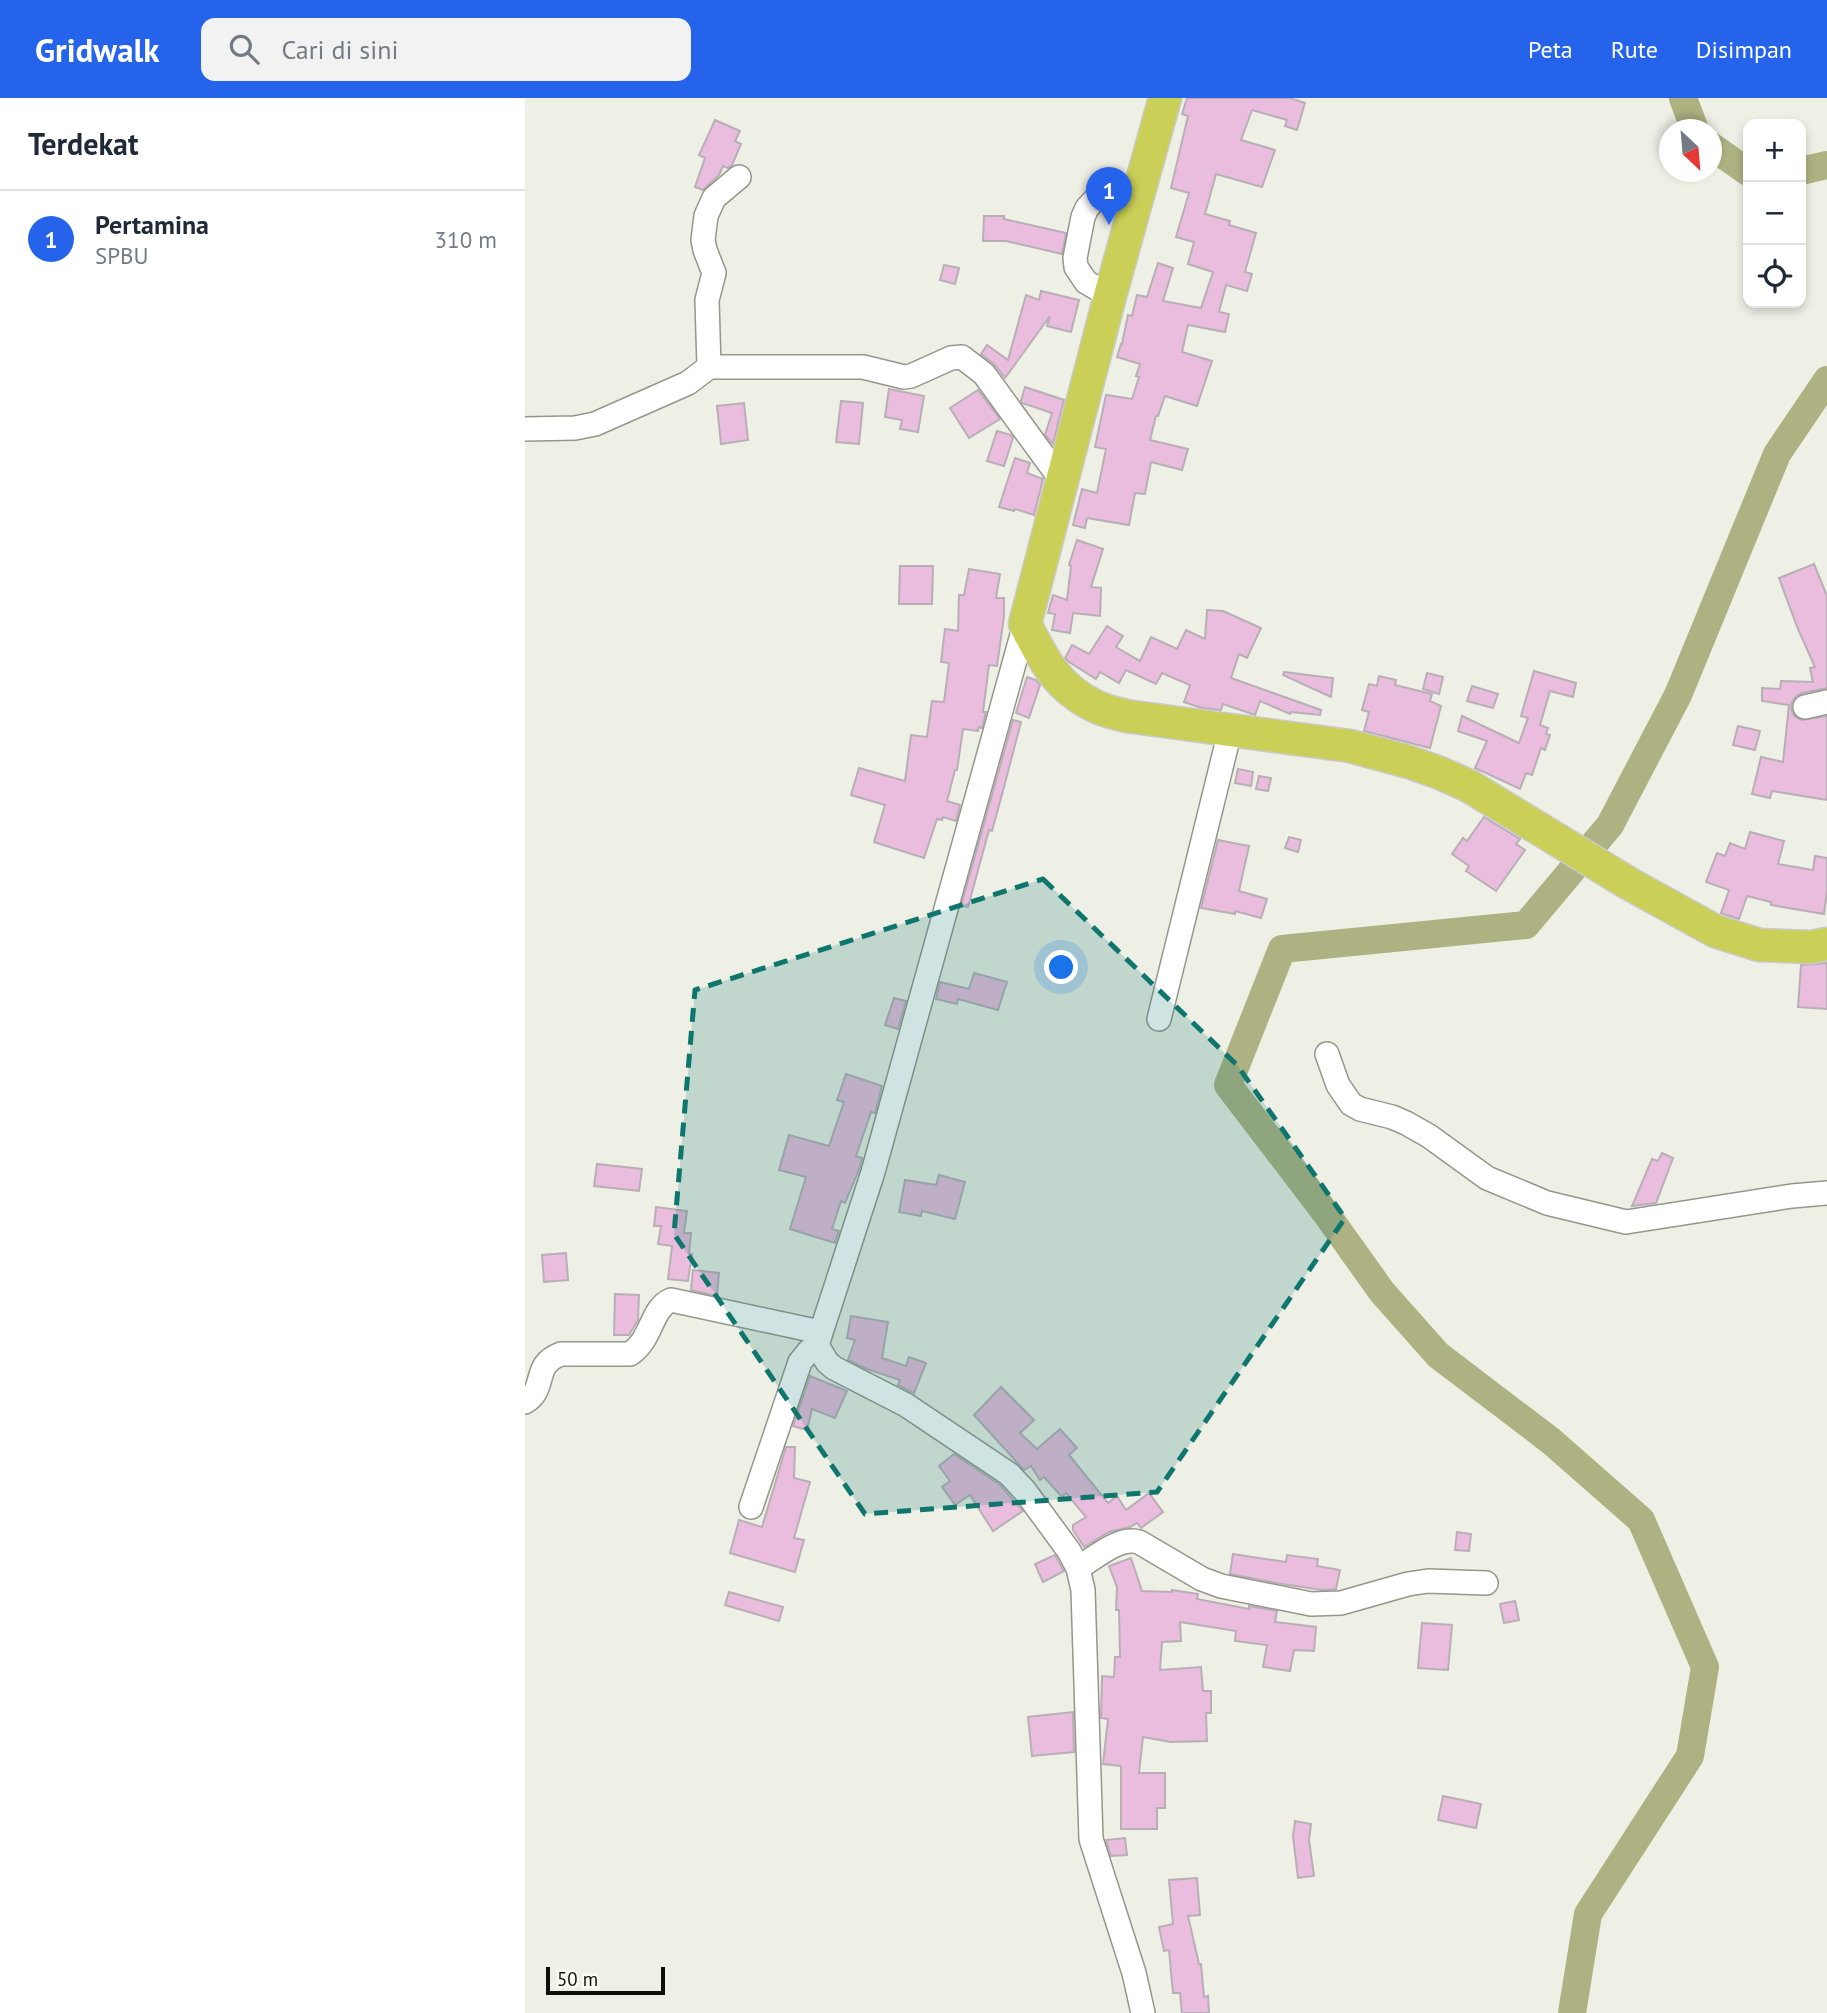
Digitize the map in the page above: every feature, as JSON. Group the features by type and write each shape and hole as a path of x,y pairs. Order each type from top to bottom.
{"highway":[{"path":"1165,98 1110,296 1025,624 1056,678 1075,695 1097,707 1126,716 1350,746 1409,762 1469,786 1628,883 1715,931 1759,946 1811,947 1827,944"}],"street":[{"path":"709,367 707,300 713,273 703,240 706,216 714,198 739,177"},
{"path":"1110,296 1086,282 1076,267 1075,258 1083,216 1100,194 1141,186"},
{"path":"525,429 575,428 595,424 688,383 709,367 863,367 904,377 951,358 962,358 984,374 1062,481"},
{"path":"751,1507 800,1362 819,1338 873,1172 1025,624"},
{"path":"1159,1019 1230,730"},
{"path":"1327,1054 1338,1085 1351,1104 1406,1123 1429,1136 1487,1178 1547,1203 1626,1222 1791,1196 1827,1193"},
{"path":"525,1402 532,1398 543,1366 551,1357 561,1354 630,1354 639,1348 661,1307 670,1300 819,1338"},
{"path":"819,1338 827,1362 834,1368 906,1405 1009,1474 1025,1490 1069,1551 1078,1568 1083,1590 1091,1839 1134,1973 1143,2013"},
{"path":"1078,1568 1129,1540 1139,1542 1202,1579 1221,1586 1311,1604 1341,1603 1427,1581 1486,1583"}],"highlighted area":[{"path":"1043,879 1237,1065 1345,1218 1157,1492 865,1514 674,1234 695,990"}],"building":[{"path":"1187,98 1290,98 1305,103 1297,130 1285,126 1287,120 1252,110 1241,140 1275,150 1262,187 1216,174 1205,214 1230,221 1229,225 1256,233 1245,272 1252,274 1247,291 1226,285 1219,312 1229,314 1225,332 1188,325 1182,352 1212,361 1197,406 1165,396 1150,440 1188,449 1182,470 1151,462 1145,494 1135,493 1129,525 1087,518 1085,528 1073,525 1082,489 1097,493 1106,449 1095,447 1106,395 1132,399 1139,377 1136,376 1140,364 1117,357 1128,315 1132,316 1137,295 1147,297 1158,263 1173,268 1163,301 1201,308 1213,272 1188,264 1194,242 1176,237 1189,193 1171,188 1188,116 1182,114"},
{"path":"715,120 740,131 735,141 741,144 732,165 728,168 723,166 719,175 703,190 695,187 705,158 699,155"},
{"path":"984,216 1004,216 1004,219 1066,233 1062,254 1006,241 983,241"},
{"path":"944,265 959,268 955,284 940,280"},
{"path":"1041,291 1079,300 1071,332 1047,326 1050,316 1005,378 995,365 981,354 987,345 1008,360 1026,295 1039,300"},
{"path":"1025,387 1064,400 1053,444 1045,435 1052,413 1022,403"},
{"path":"889,389 924,396 918,432 900,429 902,420 885,417"},
{"path":"978,390 1000,419 969,438 950,408"},
{"path":"841,401 863,403 859,444 836,442"},
{"path":"744,403 748,440 721,444 717,406"},
{"path":"997,431 1013,438 1004,466 987,461"},
{"path":"1015,458 1030,463 1027,473 1043,479 1034,515 999,507"},
{"path":"1077,540 1103,549 1091,587 1101,588 1100,616 1073,613 1070,633 1052,630 1055,614 1048,613 1053,595 1067,600 1069,565"},
{"path":"1814,564 1827,596 1827,688 1796,696 1791,709 1794,716 1802,720 1827,716 1827,800 1772,791 1770,798 1752,794 1761,757 1783,762 1789,705 1762,701 1762,688 1780,689 1781,681 1813,682 1810,668 1815,667 1779,578"},
{"path":"900,566 933,566 932,604 899,604"},
{"path":"969,569 1000,574 996,598 1004,598 1004,617 997,666 989,665 983,712 986,712 982,728 979,727 978,731 963,729 957,770 947,801 960,805 956,821 943,817 942,820 937,819 924,858 874,842 885,805 851,795 859,768 905,781 911,735 927,737 932,701 944,702 949,663 941,662 945,629 958,631 959,595 964,595"},
{"path":"1207,610 1223,611 1261,628 1247,658 1239,654 1231,678 1321,710 1320,715 1290,714 1260,701 1255,715 1223,704 1221,710 1202,708 1184,702 1190,685 1162,673 1156,684 1126,670 1119,683 1100,672 1096,679 1065,658 1072,645 1089,654 1107,626 1123,636 1116,647 1140,661 1151,637 1177,649 1186,630 1205,639"},
{"path":"1534,671 1576,683 1573,697 1550,691 1540,725 1548,728 1546,734 1550,735 1545,750 1541,748 1532,775 1526,773 1520,789 1475,768 1487,741 1458,731 1462,716 1519,743 1528,718 1521,716"},
{"path":"1284,672 1333,678 1331,697 1283,675"},
{"path":"1427,673 1443,677 1439,694 1423,689"},
{"path":"1379,676 1396,680 1395,685 1432,694 1430,701 1441,706 1430,748 1364,731 1369,712 1362,710 1369,684 1377,686"},
{"path":"1027,677 1036,680 1040,685 1029,718 1016,713"},
{"path":"1472,686 1498,694 1493,708 1467,701"},
{"path":"1013,720 1021,722 992,831 989,830 968,907 961,906"},
{"path":"1738,726 1760,731 1755,750 1733,745"},
{"path":"1238,769 1253,772 1251,786 1235,783"},
{"path":"1259,776 1271,778 1268,791 1256,789"},
{"path":"1484,817 1520,839 1516,844 1525,850 1496,891 1466,871 1469,866 1452,854 1463,838 1467,841"},
{"path":"1750,832 1784,841 1778,864 1813,870 1815,856 1827,858 1824,914 1771,905 1771,902 1747,896 1739,919 1721,913 1729,890 1706,882 1717,853 1725,856 1730,843 1745,849"},
{"path":"1289,837 1301,840 1298,852 1285,848"},
{"path":"1218,840 1249,846 1239,891 1267,899 1261,918 1235,911 1235,914 1201,908"},
{"path":"1827,963 1827,1009 1798,1007 1801,965"},
{"path":"974,973 1007,982 998,1010 958,999 957,1004 936,999 940,982 969,989"},
{"path":"894,998 906,1001 898,1029 885,1025"},
{"path":"846,1074 882,1086 875,1113 871,1112 856,1156 862,1158 860,1167 845,1203 841,1201 832,1229 839,1231 835,1243 790,1229 806,1177 779,1170 789,1135 829,1146 844,1102 837,1100"},
{"path":"1662,1153 1673,1158 1656,1203 1632,1206 1652,1159 1658,1161"},
{"path":"597,1164 642,1169 639,1191 594,1186"},
{"path":"939,1175 965,1182 955,1219 922,1211 921,1216 899,1212 905,1180 936,1185"},
{"path":"656,1207 687,1211 684,1233 691,1233 689,1254 692,1254 688,1281 668,1279 672,1246 658,1244 661,1226 654,1226"},
{"path":"566,1253 568,1280 544,1282 542,1255"},
{"path":"693,1270 719,1273 717,1296 691,1290"},
{"path":"615,1294 639,1295 638,1320 629,1335 614,1335"},
{"path":"851,1316 888,1322 882,1358 906,1366 909,1357 926,1363 914,1393 898,1385 900,1380 848,1360 855,1340 847,1338"},
{"path":"810,1376 847,1391 835,1418 812,1409 807,1430 793,1426"},
{"path":"1001,1387 1034,1420 1020,1433 1037,1449 1060,1429 1077,1448 1069,1455 1108,1503 1117,1496 1126,1510 1149,1493 1163,1512 1141,1528 1137,1523 1109,1532 1084,1547 1073,1530 1073,1525 1086,1517 1066,1493 1062,1497 1044,1477 1040,1480 1031,1466 1024,1470 974,1415"},
{"path":"786,1447 795,1447 794,1478 810,1482 794,1538 804,1540 795,1572 730,1553 739,1520 762,1527"},
{"path":"954,1454 1000,1485 1023,1511 993,1531 970,1495 955,1505 942,1487 950,1481 939,1466"},
{"path":"1457,1532 1471,1534 1469,1551 1455,1550"},
{"path":"1233,1554 1286,1562 1287,1555 1318,1559 1317,1566 1340,1570 1336,1589 1322,1590 1230,1574"},
{"path":"1055,1555 1064,1571 1043,1582 1035,1564"},
{"path":"1131,1558 1142,1591 1172,1590 1198,1594 1197,1599 1249,1609 1249,1606 1277,1611 1275,1622 1316,1627 1314,1651 1294,1650 1290,1671 1263,1667 1267,1645 1235,1641 1236,1631 1180,1622 1181,1641 1162,1642 1160,1670 1201,1667 1203,1691 1211,1691 1211,1713 1206,1713 1207,1741 1171,1742 1143,1737 1139,1773 1165,1773 1165,1808 1157,1808 1157,1829 1121,1829 1121,1766 1103,1764 1108,1719 1101,1718 1102,1676 1114,1677 1115,1657 1120,1657 1117,1587 1109,1566"},
{"path":"729,1592 783,1607 779,1621 725,1605"},
{"path":"1515,1601 1519,1620 1504,1623 1500,1604"},
{"path":"1422,1623 1452,1625 1448,1670 1418,1668"},
{"path":"1073,1712 1074,1752 1032,1756 1028,1717"},
{"path":"1443,1796 1481,1804 1476,1828 1438,1820"},
{"path":"1295,1821 1311,1824 1309,1840 1314,1876 1298,1878 1293,1836"},
{"path":"1125,1838 1127,1855 1111,1856 1106,1840"},
{"path":"1197,1878 1200,1915 1188,1916 1201,1964 1204,1997 1208,1996 1209,2013 1182,2013 1180,1993 1173,1993 1169,1950 1164,1951 1159,1927 1173,1924 1169,1880"}],"waterway":[{"path":"1683,98 1691,119"},
{"path":"1722,154 1743,168"},
{"path":"1806,170 1827,165"},
{"path":"1572,2013 1588,1914 1690,1756 1705,1667 1641,1520 1551,1441 1438,1355 1382,1292 1228,1085 1282,949 1526,925 1610,825 1678,695 1777,454 1827,380"}],"place":[{"name":"Pertamina","path":"1109,225"}]}
